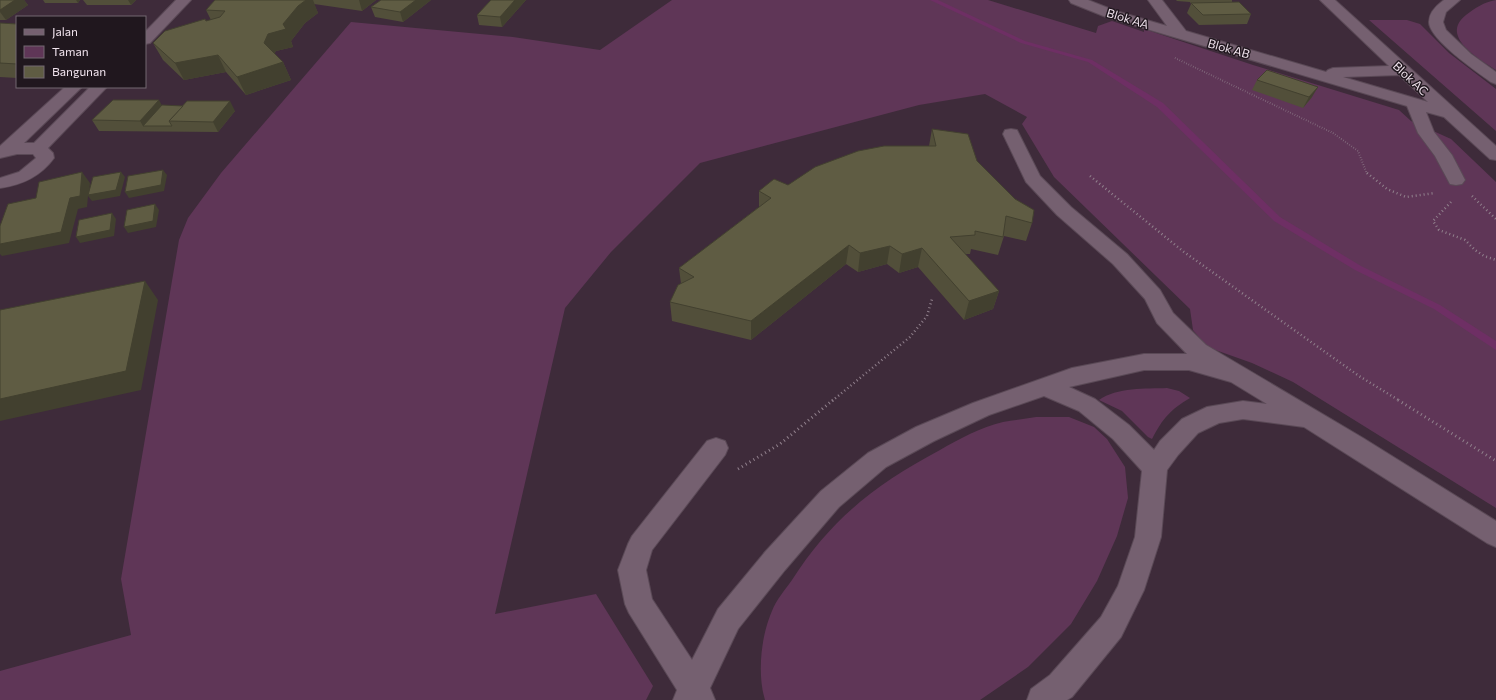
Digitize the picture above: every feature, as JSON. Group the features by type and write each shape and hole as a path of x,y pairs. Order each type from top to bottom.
{"street":[{"path":"149,17 167,0"},
{"path":"146,39 184,0"},
{"name":"Blok AA","path":"1076,0 1111,14 1181,34"},
{"path":"1155,0 1181,34"},
{"name":"Blok AC","path":"1327,0 1496,155"},
{"path":"1453,0 1440,10 1436,22 1440,32 1466,57 1496,79"},
{"name":"Blok AB","path":"1181,34 1450,114"},
{"path":"1318,74 1402,70"},
{"path":"3,152 73,88"},
{"path":"38,149 98,88"},
{"path":"1414,103 1426,133 1443,155 1456,180"},
{"path":"1011,134 1032,178 1064,211 1120,259 1153,295 1165,318 1198,351 1311,419 1496,535"},
{"path":"1,184 31,172 40,165 45,158 44,153 38,149 29,148 3,152"},
{"path":"694,697 728,619 775,561 830,499 877,460 925,434 981,409 1072,377 1144,362 1189,362 1237,375"},
{"path":"1046,387 1087,405 1120,432 1155,468"},
{"path":"1042,700 1061,686 1111,627 1127,596 1148,537 1155,468 1169,448 1190,426 1215,414 1242,410 1311,419"},
{"path":"694,697 639,604 632,570 641,544 716,448"}],"path":[{"path":"1169,55 1333,133 1358,151 1368,175 1387,189 1406,197 1435,192 1456,180"},
{"path":"1090,176 1184,252 1359,376 1496,461"},
{"path":"1456,180 1496,219"},
{"path":"1456,180 1457,195 1433,221 1439,230 1466,240 1475,250 1484,256 1496,260"},
{"path":"736,470 780,444 910,337 927,316 932,299"}],"green space":[{"path":"672,0 988,0 1096,33 1098,26 1112,21 1144,32 1144,29 1253,65 1399,110 1411,121 1451,139 1496,182 1496,508 1293,382 1252,363 1207,347 1193,330 1190,309 1054,177 1022,124 1027,117 985,94 919,105 700,163 611,252 565,308 495,614 596,594 653,686 646,700 0,700 0,671 131,635 121,579 179,240 188,218 221,173 351,22 513,37 600,50"},
{"path":"1496,0 1496,70 1480,60 1464,46 1459,39 1457,31 1459,23 1466,15 1488,2"},
{"path":"1369,20 1407,20 1420,24 1449,53 1496,89 1496,131"},
{"path":"1167,388 1179,391 1190,398 1168,415 1152,439 1148,437 1122,411 1099,400 1114,393 1123,391"},
{"path":"1036,417 1069,417 1094,427 1107,439 1125,467 1128,498 1117,536 1097,581 1071,624 1028,667 980,700 765,700 761,679 761,655 765,632 772,611 778,599 807,558 839,521 875,490 895,476 955,442 978,430 995,424"}],"building":[{"path":"0,0 15,0 0,10"},
{"path":"215,0 306,0 298,6 283,24 286,29 268,34 264,43 283,62 237,77 218,55 175,63 153,43 165,31 205,19 206,21 220,17 225,11 206,10"},
{"path":"381,0 416,0 400,12 371,7"},
{"path":"491,0 515,0 500,17 477,15"},
{"path":"1239,2 1251,14 1203,15 1191,3"},
{"path":"0,23 16,24 16,64 0,63"},
{"path":"1267,70 1318,87 1309,97 1257,80"},
{"path":"113,100 159,100 140,121 92,120"},
{"path":"187,101 230,101 213,122 169,121"},
{"path":"162,105 183,106 169,121 172,126 143,126"},
{"path":"932,129 968,134 977,161 1015,199 1034,210 1032,223 1006,216 1003,237 975,231 975,235 950,237 999,291 969,301 922,248 902,254 890,246 860,253 849,245 751,321 670,302 678,285 694,277 679,268 771,198 759,191 774,179 788,185 815,167 858,151 884,146 936,146"},
{"path":"163,170 161,185 125,192 128,176"},
{"path":"82,172 80,196 70,198 61,232 0,244 0,226 8,204 36,198 39,182"},
{"path":"121,172 116,190 88,195 93,177"},
{"path":"155,204 153,221 124,227 127,210"},
{"path":"112,213 110,230 76,237 79,220"},
{"path":"145,281 126,371 0,399 0,310"}],"waterway":[{"path":"933,0 1023,42 1090,61 1160,105 1277,219 1358,268 1437,307 1496,346"}]}
